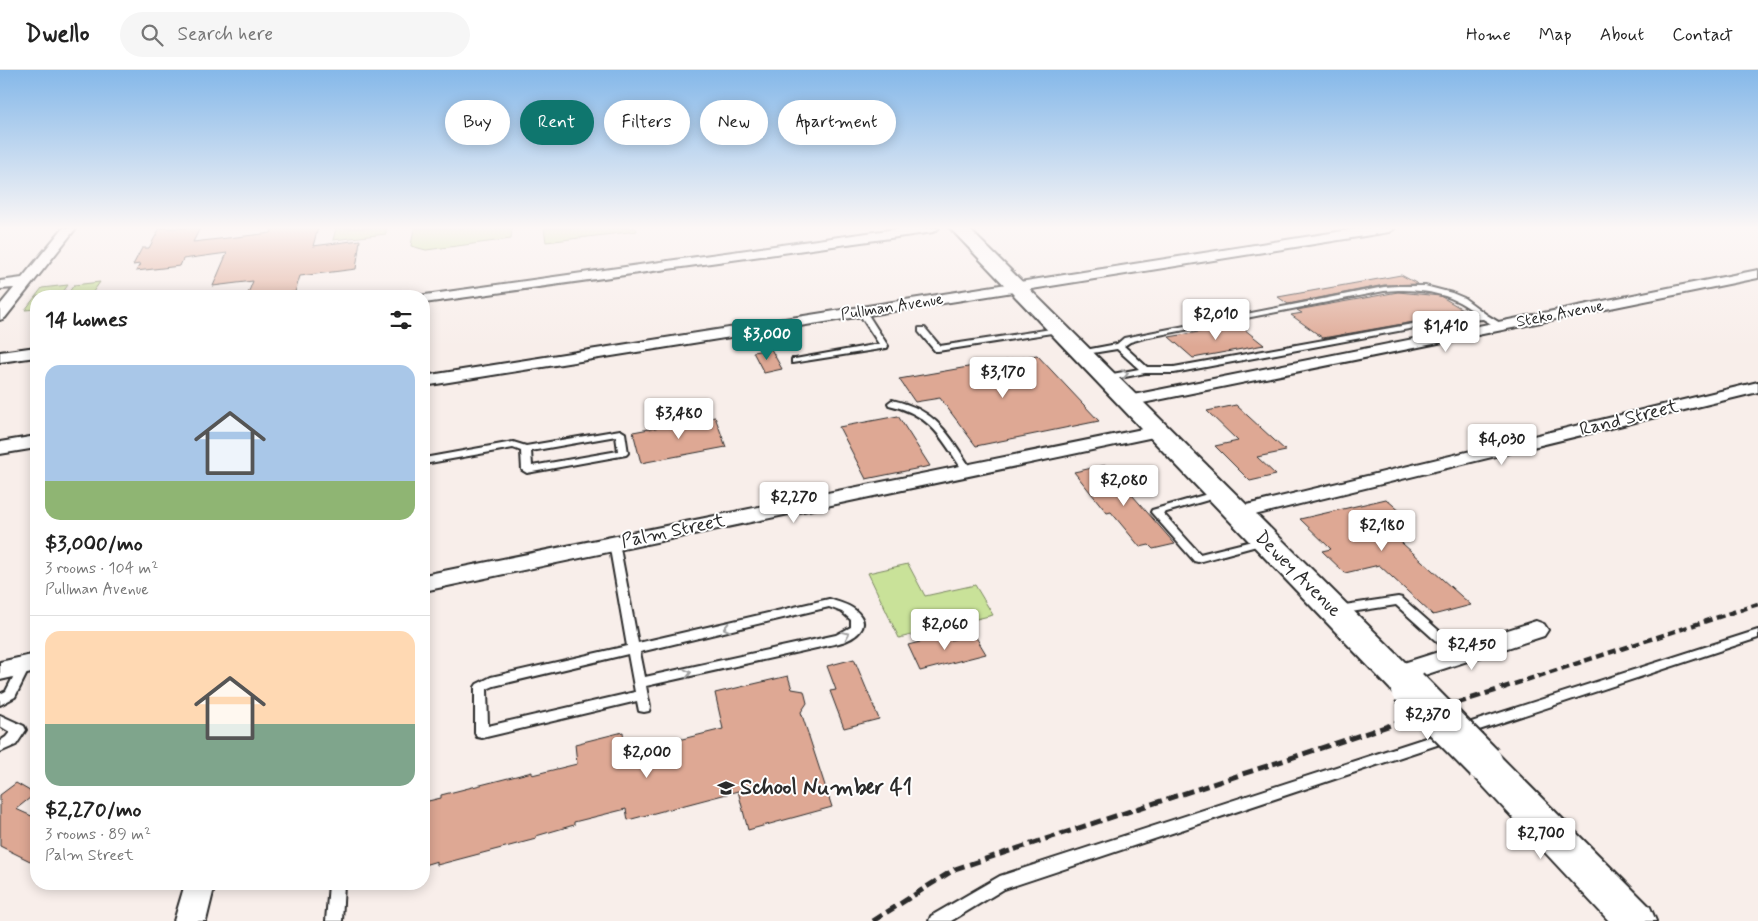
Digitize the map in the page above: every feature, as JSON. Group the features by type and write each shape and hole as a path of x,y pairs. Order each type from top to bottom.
{"street":[{"path":"0,315 38,268"},
{"path":"430,298 648,268"},
{"name":"Dewey Avenue","path":"996,268 1484,763 1636,921"},
{"name":"Pullman Avenue","path":"430,380 1142,268"},
{"name":"Steko Avenue","path":"1128,401 1758,274"},
{"path":"0,285 27,282"},
{"path":"0,357 30,353"},
{"name":"Rand Street","path":"1238,513 1758,387"},
{"name":"Palm Street","path":"430,582 1157,431"},
{"path":"0,448 30,443"},
{"path":"1401,679 1459,655 1536,630"},
{"path":"0,671 30,664"},
{"path":"190,921 198,890"}],"lane":[{"path":"1080,353 1119,346 1127,340 1144,336 1384,289 1416,287 1443,291 1501,326"},
{"path":"795,361 884,346 862,312"},
{"path":"1105,378 1145,370 1174,370 1446,320 1484,317"},
{"path":"922,330 938,349 1058,330"},
{"path":"1119,346 1145,370"},
{"path":"892,403 908,405 927,415 967,470"},
{"path":"430,460 513,445 526,449 620,432 623,453 527,470 526,449"},
{"path":"1219,494 1156,512 1198,558 1265,541"},
{"path":"614,543 642,695"},
{"path":"1334,611 1398,601 1459,655"},
{"path":"829,603 842,606 852,612 857,618 857,628 851,634 839,639 642,695 482,733 481,687 491,682 829,603"},
{"path":"937,921 1000,883 1758,634"},
{"path":"0,700 11,694 30,666"},
{"path":"0,720 19,730 11,740 0,746"},
{"path":"334,921 336,890"}],"green space":[{"path":"100,282 94,290 70,290 74,285"},
{"path":"68,285 64,290 40,290 42,288"},
{"path":"908,564 925,596 975,585 993,615 899,638 868,573"}],"building":[{"path":"138,268 165,268 136,271"},
{"path":"221,268 356,268 300,276 296,290 249,290 253,281 213,286"},
{"path":"1401,275 1418,284 1384,285 1288,304 1278,297"},
{"path":"1398,292 1440,296 1464,310 1434,316 1436,318 1323,338 1291,315 1302,313 1297,310"},
{"path":"1239,325 1264,345 1193,358 1169,337"},
{"path":"771,349 782,369 764,373 753,352"},
{"path":"1037,355 1099,421 976,446 940,398 915,402 899,379"},
{"path":"1236,405 1286,451 1257,457 1276,475 1250,481 1215,446 1238,441 1207,411"},
{"path":"898,416 930,466 866,479 839,427"},
{"path":"715,417 726,447 641,463 633,432"},
{"path":"1106,465 1175,544 1153,549 1149,545 1140,547 1111,512 1107,513 1074,472"},
{"path":"1386,499 1410,520 1383,526 1471,605 1433,615 1379,565 1345,573 1322,551 1331,549 1300,519"},
{"path":"974,634 986,654 920,671 908,645 948,635 951,640"},
{"path":"854,659 879,719 844,728 830,691 836,690 827,666"},
{"name":"School Number 41","path":"788,676 792,689 804,691 807,703 801,712 832,807 748,830 738,791 628,820 626,809 574,822 574,825 536,836 536,839 437,865 437,861 430,863 430,801 441,798 441,795 532,772 532,775 577,764 575,744 623,732 625,753 723,729 715,693"},
{"path":"16,783 30,791 30,798 16,809 30,815 30,861 0,846 0,795"}],"railway":[{"path":"1502,688 1758,604"},
{"path":"873,921 955,869 1506,687"}],"place":[{"name":"School Number 41","path":"726,788"}]}
